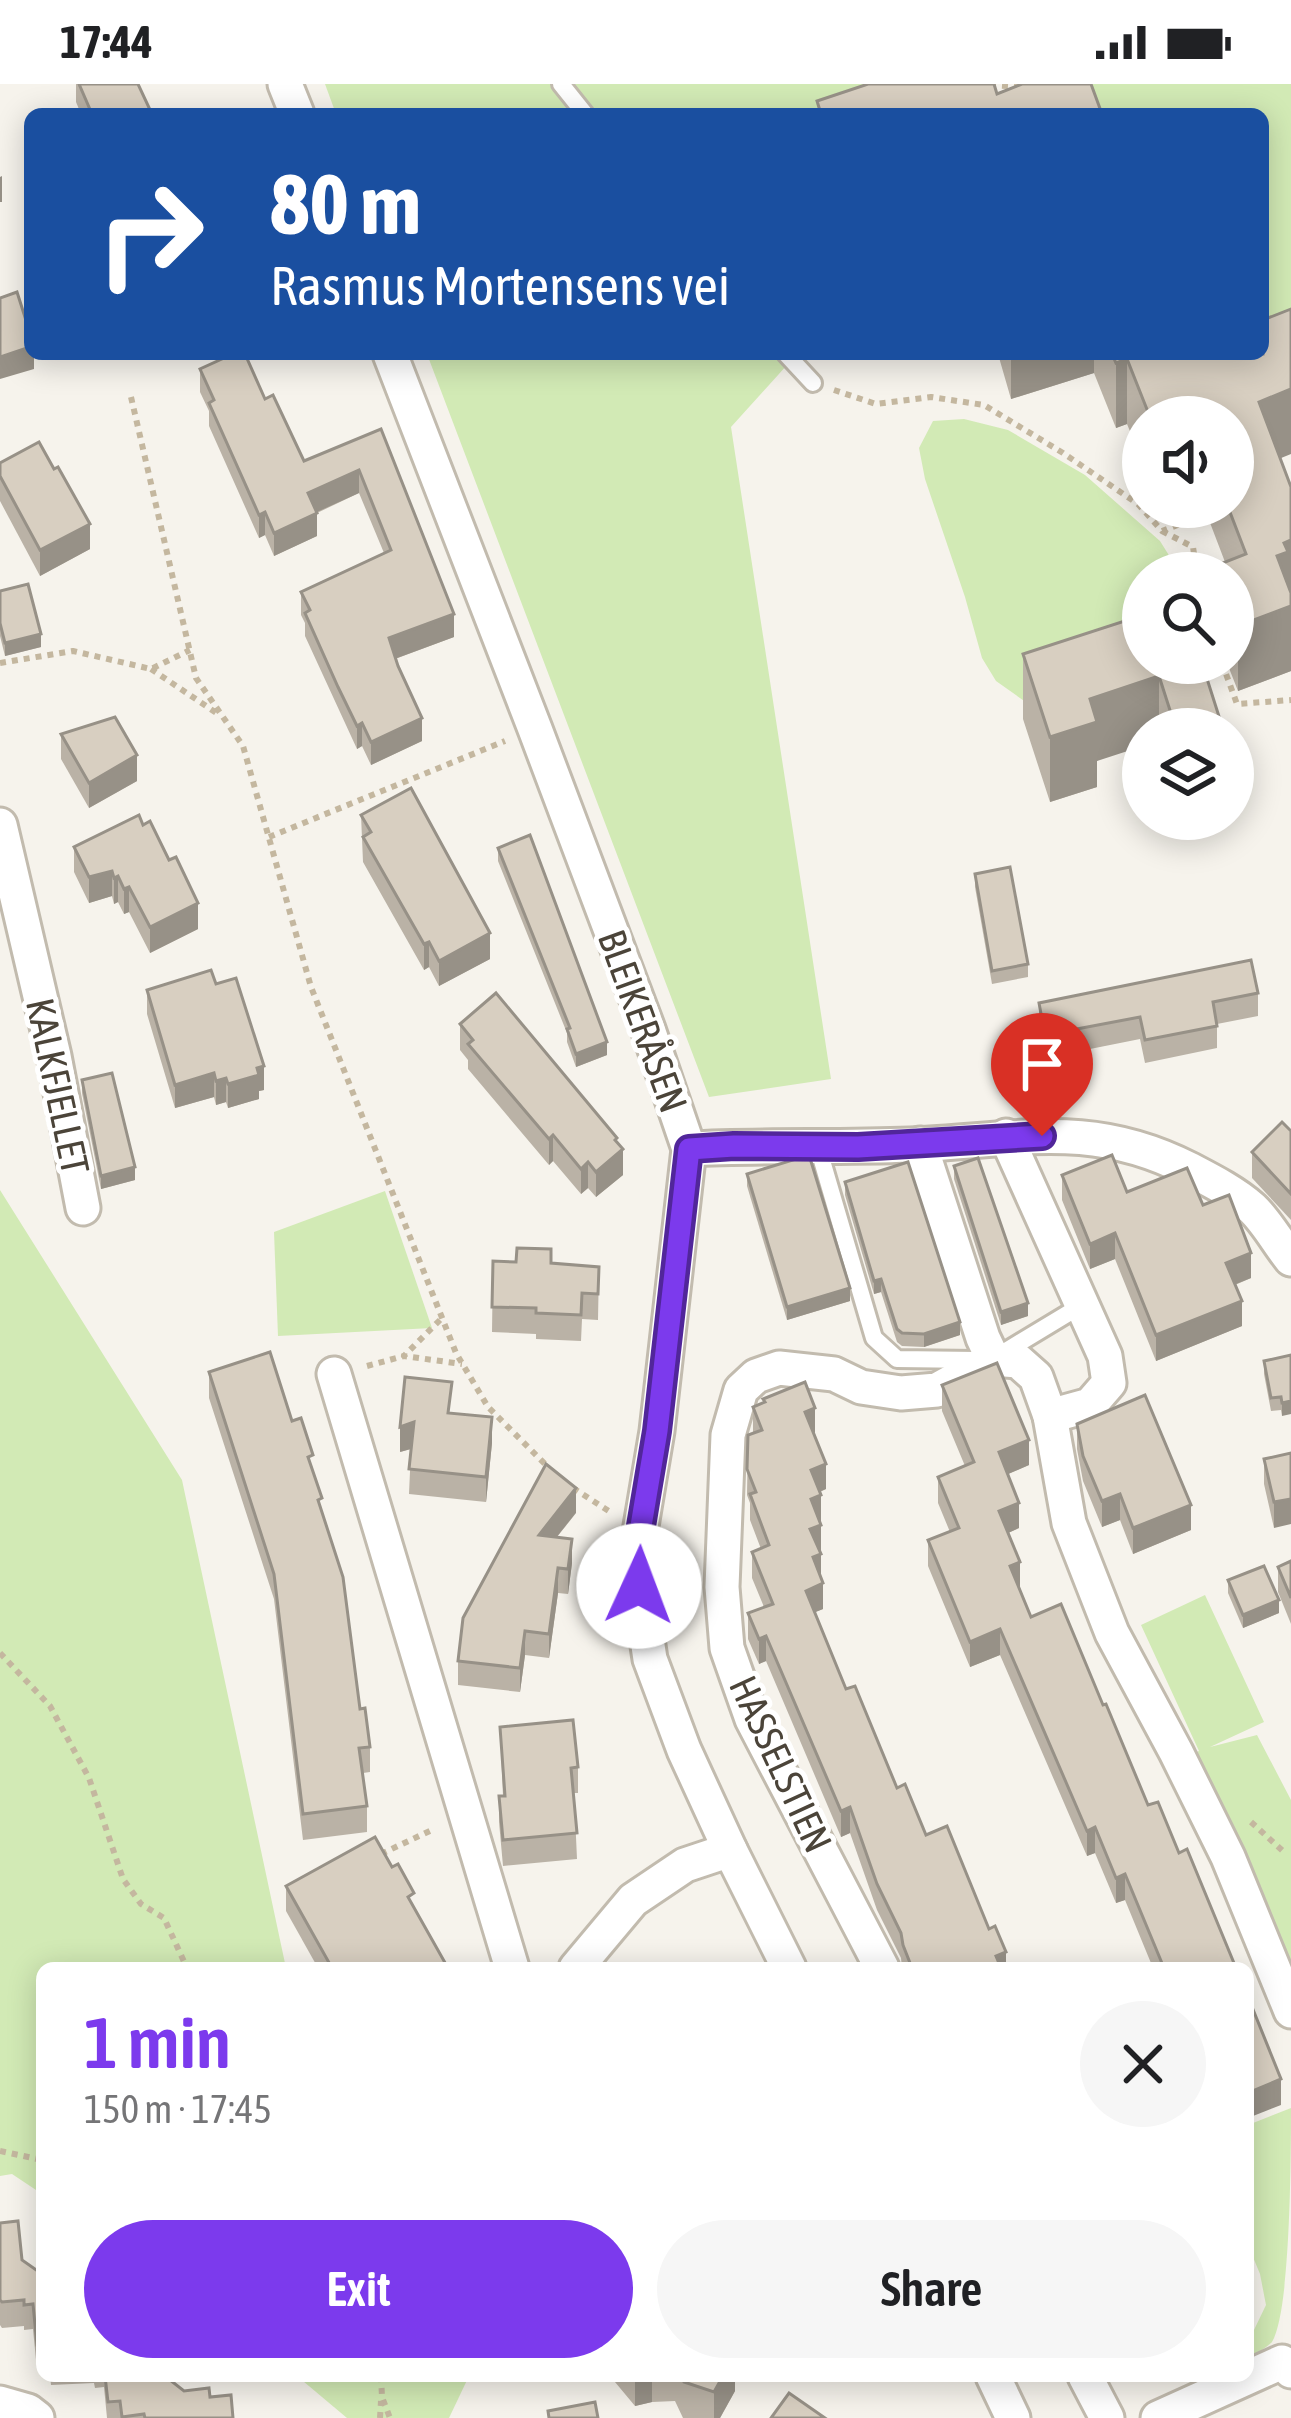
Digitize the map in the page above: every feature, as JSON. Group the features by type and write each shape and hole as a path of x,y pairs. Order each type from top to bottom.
{"street":[{"name":"BLEIKERÅSEN","path":"392,360 648,1029 689,1149 657,1431 640,1532 639,1586 650,1659 685,1750 786,1962"},
{"name":"KALKFJELLET","path":"0,825 54,1056 83,1208"},
{"path":"689,1149 1079,1135 1165,1156 1211,1180 1252,1209 1291,1259"},
{"path":"1006,1136 1105,1356 1109,1383 1090,1405 1050,1416"},
{"path":"920,1144 983,1338 993,1359 1018,1361 1036,1376 1050,1416 1069,1523 1112,1634 1228,1857 1291,2011"},
{"name":"HASSELSTIEN","path":"879,1962 752,1719 727,1648 722,1570 728,1435 741,1390 756,1376 779,1368 834,1374 861,1387 901,1393 938,1390 993,1359"},
{"path":"334,1374 510,1962"},
{"path":"580,1962 633,1900 685,1865 730,1850"},
{"path":"1254,2371 1288,2355"},
{"path":"996,2382 1013,2418"},
{"path":"1088,2382 1107,2418"},
{"path":"1158,2418 1232,2382"},
{"path":"0,2403 37,2418"}],"lane":[{"path":"561,84 580,108"},
{"path":"792,360 813,383"},
{"path":"818,1147 874,1337 897,1359 993,1359 1082,1305"}],"path":[{"path":"980,85 1024,86 1038,93"},
{"path":"813,383 876,404 931,397 984,406 1138,504 1162,531 1194,552"},
{"path":"131,397 196,678 243,746 311,987 462,1364 488,1407 558,1478 640,1532"},
{"path":"1162,531 1170,528"},
{"path":"152,669 190,650"},
{"path":"0,664 74,652 152,669 224,718"},
{"path":"1230,684 1237,704 1291,700"},
{"path":"269,837 535,729"},
{"path":"442,1318 404,1356 462,1364"},
{"path":"0,1653 50,1706 89,1778 123,1880 141,1904 164,1918 184,1962"},
{"path":"381,1854 465,1815"},
{"path":"0,2151 36,2159"},
{"path":"380,2418 381,2382"},
{"path":"382,2397 390,2418"}],"green space":[{"path":"325,84 909,84 858,108 334,108"},
{"path":"1061,84 1291,84 1291,393 1267,360 1269,108 1045,108"},
{"path":"429,360 792,360 731,427 831,1079 709,1097"},
{"path":"964,419 1008,430 1085,475 1122,508 1122,528 1145,528 1160,541 1167,552 1122,552 1122,670 1027,703 996,681 982,658 925,479 919,448 933,421"},
{"path":"0,1190 182,1480 285,1962 36,1962 36,2190 12,2174 0,2176"},
{"path":"385,1191 432,1328 278,1336 274,1232"},
{"path":"1205,1595 1264,1722 1210,1747 1257,1735 1291,1800 1291,1990 1191,1754 1199,1751 1141,1625"},
{"path":"1291,2108 1283,2299 1272,2342 1254,2354 1254,2330 1266,2305 1254,2260 1254,2123"},
{"path":"304,2382 466,2382 449,2418 347,2418"}],"building":[{"path":"79,84 138,84 149,108 89,108"},
{"path":"868,84 994,84 997,94 1022,84 1091,84 1100,108 819,108 817,101"},
{"path":"17,292 24,314 24,349 0,357 0,298"},
{"path":"1291,309 1291,389 1259,402 1291,487 1291,540 1284,543 1288,552 1277,556 1291,606 1254,620 1254,552 1245,552 1236,528 1254,528 1254,396 1142,396 1127,360 1269,360 1269,318"},
{"path":"220,360 248,360 265,399 273,395 304,461 381,429 454,614 389,638 422,718 371,742 362,723 357,726 305,613 310,610 301,592 391,550 359,470 308,493 317,513 274,533 265,512 259,515 209,403 214,400 200,369"},
{"path":"39,442 90,524 40,550 0,476 0,463"},
{"path":"28,584 41,634 5,643 0,591"},
{"path":"1122,622 1122,684 1135,684 1090,699 1097,722 1050,737 1023,654"},
{"path":"1162,684 1209,684 1216,708 1169,708"},
{"path":"115,717 137,755 89,783 61,734"},
{"path":"411,788 490,933 439,961 429,942 424,944 363,837 371,832 361,815"},
{"path":"139,815 143,825 150,821 169,860 176,857 198,903 150,927 129,887 124,889 112,871 89,877 74,847"},
{"path":"530,835 607,1042 576,1054 498,848"},
{"path":"1010,867 1028,964 992,971 975,874"},
{"path":"1251,960 1258,993 1213,1002 1217,1026 1145,1040 1140,1017 1045,1035 1039,1003"},
{"path":"211,970 216,984 236,978 264,1066 257,1068 259,1075 228,1084 226,1078 216,1081 214,1073 175,1085 147,990"},
{"path":"496,993 617,1138 623,1149 596,1172 588,1162 581,1169 553,1135 549,1139 468,1044 473,1040 460,1024"},
{"path":"112,1073 135,1167 101,1176 82,1080"},
{"path":"1282,1122 1291,1131 1291,1194 1252,1152"},
{"path":"809,1155 850,1288 787,1307 747,1174"},
{"path":"1112,1155 1127,1192 1187,1168 1203,1205 1229,1195 1251,1253 1226,1263 1242,1301 1156,1335 1115,1233 1090,1244 1062,1175"},
{"path":"978,1158 1028,1303 1001,1312 954,1166"},
{"path":"908,1162 960,1322 924,1334 897,1329 881,1279 874,1281 845,1182"},
{"path":"517,1248 551,1249 551,1263 599,1267 598,1294 582,1293 581,1315 492,1307 493,1261 516,1262"},
{"path":"270,1352 292,1421 301,1418 322,1498 318,1500 343,1577 360,1709 365,1708 370,1747 359,1748 367,1806 303,1814 274,1574 209,1372"},
{"path":"1291,1355 1291,1401 1282,1403 1281,1397 1271,1398 1264,1361"},
{"path":"997,1363 1029,1440 999,1452 1019,1503 999,1511 1020,1562 1010,1566 1031,1617 1061,1604 1148,1805 1158,1802 1179,1853 1187,1849 1234,1962 1162,1962 1125,1874 1116,1878 1095,1827 1087,1831 1000,1629 970,1642 928,1540 959,1528 938,1477 974,1462 942,1385"},
{"path":"405,1377 452,1382 448,1413 492,1417 486,1477 409,1469 414,1422 400,1427"},
{"path":"805,1382 815,1408 805,1412 826,1464 811,1470 821,1495 811,1499 821,1525 810,1529 821,1554 813,1557 823,1583 806,1591 846,1689 855,1686 897,1788 905,1784 926,1835 947,1826 989,1929 995,1926 1006,1952 996,1956 998,1962 910,1962 850,1807 841,1811 766,1636 759,1639 748,1613 773,1604 752,1552 769,1545 750,1494 756,1492 747,1469 748,1435 762,1430 753,1407"},
{"path":"1145,1395 1191,1505 1133,1528 1120,1494 1102,1501 1083,1456 1077,1424"},
{"path":"1291,1453 1291,1499 1274,1502 1264,1459"},
{"path":"546,1464 576,1488 539,1535 572,1539 568,1569 558,1568 549,1634 525,1631 520,1668 458,1661 463,1618"},
{"path":"1291,1561 1291,1598 1278,1567"},
{"path":"1264,1566 1279,1600 1243,1615 1228,1580"},
{"path":"573,1720 578,1767 571,1768 577,1833 503,1840 500,1727"},
{"path":"375,1837 392,1867 398,1864 414,1893 408,1897 445,1962 329,1962 286,1886"},
{"path":"1254,2012 1281,2079 1254,2090"},
{"path":"18,2221 22,2260 36,2270 36,2335 33,2304 0,2300 0,2223"},
{"path":"106,2382 173,2382 184,2391 209,2388 210,2397 231,2395 233,2418 122,2417 120,2401 108,2402"},
{"path":"684,2382 720,2382 714,2392"},
{"path":"789,2393 825,2418 771,2418"},
{"path":"595,2402 598,2418 549,2418 548,2411"}],"route":[{"path":"639,1586 640,1532 657,1431 689,1149 858,1147 1042,1136"}]}
